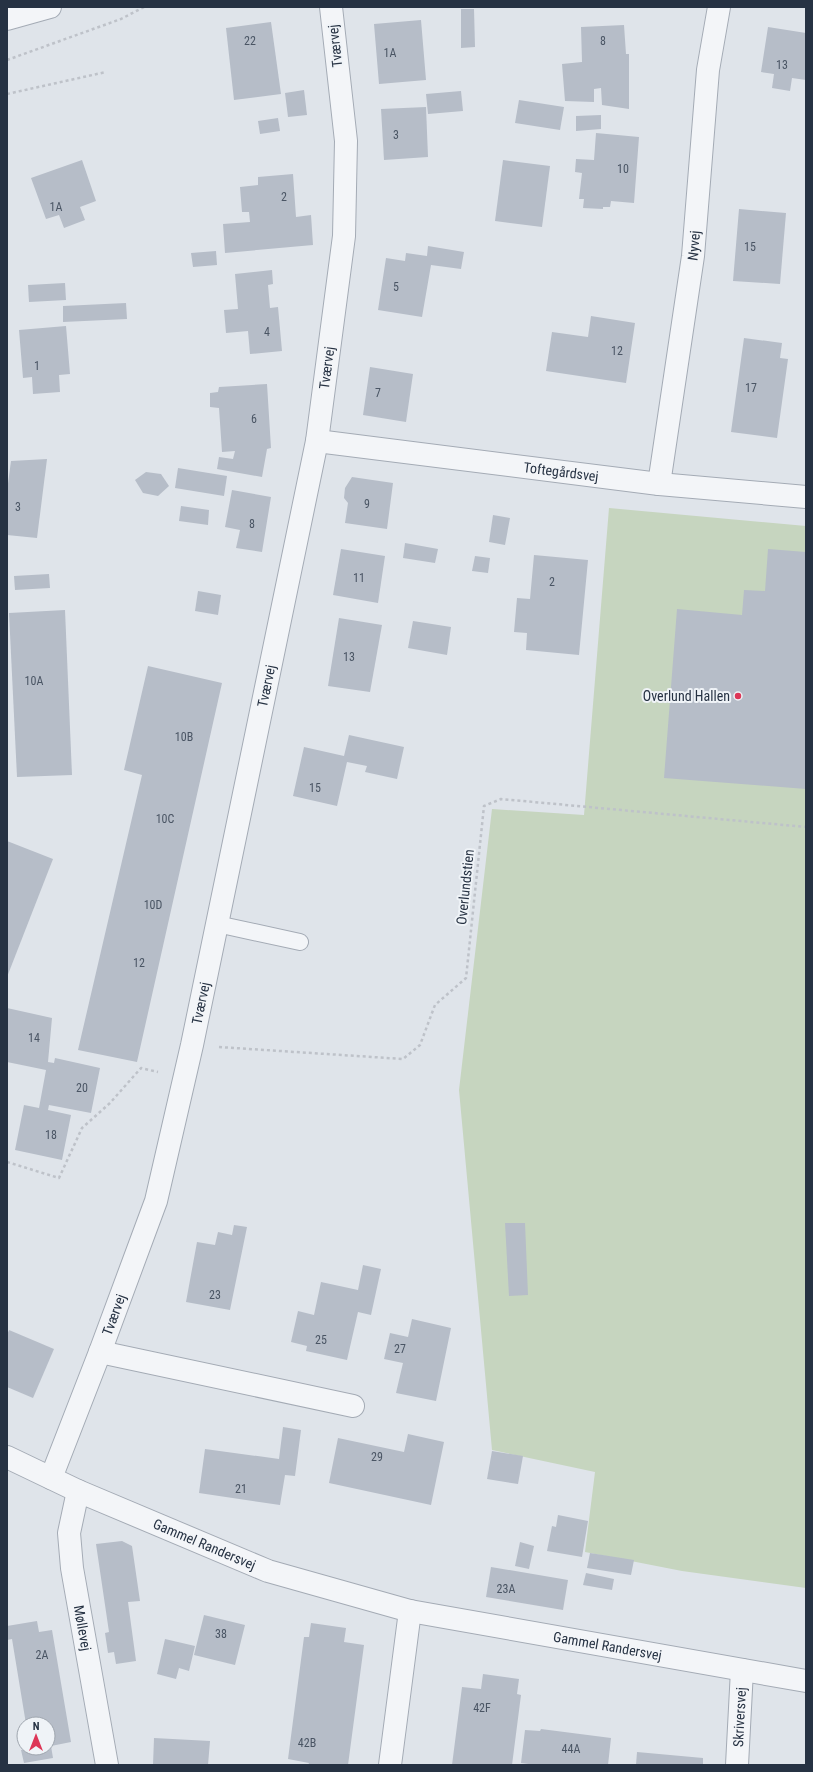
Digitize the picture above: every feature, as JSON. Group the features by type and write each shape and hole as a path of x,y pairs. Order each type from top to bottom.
{"street":[{"path":"7,19 50,7"},
{"name":"Tværvej","path":"51,1478 156,1201 192,1045 317,441 344,236 346,141 331,7"},
{"name":"Nyvej","path":"659,484 693,256 708,70 719,7"},
{"name":"Toftegårdsvej","path":"317,441 659,484 806,497"},
{"name":"Tværvej","path":"100,1352 353,1406"},
{"name":"Gammel Randersvej","path":"7,1457 78,1491 268,1571 410,1611 806,1681"},
{"name":"Møllevej","path":"78,1491 69,1533 72,1568 107,1765"},
{"path":"390,1765 410,1611"},
{"name":"Skriversvej","path":"737,1765 742,1670"}],"lane":[{"path":"217,924 300,942"}],"path":[{"path":"7,60 121,19 144,7"},
{"path":"7,94 106,72"},
{"name":"Overlundstien","path":"192,1045 402,1059 420,1045 435,1005 466,978 484,806 501,799 806,827"},
{"path":"7,1162 59,1178 82,1128 110,1103 141,1068 185,1078"}],"green space":[{"path":"609,508 806,526 806,1588 682,1571 585,1552 595,1472 492,1450 459,1090 492,809 584,815"}],"building":[{"path":"461,9 474,9 475,47 461,48"},
{"path":"421,20 426,80 379,84 374,24"},
{"path":"271,22 281,94 234,100 226,28"},
{"path":"624,25 626,54 629,54 629,109 602,105 601,88 594,89 594,102 565,101 562,64 582,62 581,27"},
{"path":"768,27 806,33 806,80 792,78 790,91 772,88 774,74 761,72"},
{"path":"304,90 307,115 288,117 285,93"},
{"path":"461,91 463,111 428,114 426,94"},
{"path":"519,100 564,107 560,130 515,123"},
{"path":"426,107 428,157 384,160 381,109"},
{"path":"601,115 601,129 576,131 576,116"},
{"path":"278,118 280,131 260,134 258,121"},
{"path":"596,133 639,137 634,203 611,201 610,207 603,207 603,209 583,208 584,199 579,199 582,173 575,172 576,159 594,160"},
{"path":"82,160 96,201 80,207 85,220 64,228 59,215 46,219 31,178"},
{"path":"503,160 550,166 542,227 495,221"},
{"path":"293,174 296,217 311,215 313,245 225,253 223,224 250,222 249,212 242,212 240,187 258,185 258,177"},
{"path":"739,209 786,213 780,284 733,281"},
{"path":"428,246 464,252 461,269 431,265 422,317 378,310 386,258 405,261 406,253 427,256"},
{"path":"216,251 217,265 193,267 191,253"},
{"path":"272,270 273,284 268,285 270,308 278,307 282,351 250,354 248,331 226,333 224,310 238,309 235,274"},
{"path":"65,283 66,300 29,302 28,285"},
{"path":"126,303 127,319 63,322 63,306"},
{"path":"591,316 635,323 626,383 546,371 552,332 588,337"},
{"path":"66,326 70,374 59,375 60,392 33,394 32,377 23,378 19,330"},
{"path":"744,338 782,343 780,358 788,359 777,438 731,432"},
{"path":"370,367 413,374 406,422 363,415"},
{"path":"267,384 271,448 267,449 262,477 217,469 219,457 233,459 235,451 222,452 219,408 210,407 210,393 218,392 219,387"},
{"path":"47,459 37,538 7,535 7,491 11,461"},
{"path":"178,468 227,476 224,496 175,488"},
{"path":"146,472 161,474 169,486 158,496 143,493 135,480"},
{"path":"352,477 393,483 387,529 345,523 348,503 344,498 345,488"},
{"path":"232,490 271,497 262,552 236,548 240,530 225,527"},
{"path":"181,506 209,510 208,525 179,521"},
{"path":"493,515 510,518 505,545 489,542"},
{"path":"405,543 438,549 435,563 403,558"},
{"path":"341,549 385,556 378,603 333,595"},
{"name":"Overlund Hallen","path":"768,549 806,552 806,789 664,778 677,609 742,615 744,590 765,591"},
{"path":"534,555 588,560 579,655 526,650 527,633 514,632 517,598 530,599"},
{"path":"475,556 490,558 488,573 472,571"},
{"path":"49,574 50,588 15,590 14,576"},
{"path":"198,591 221,595 218,615 195,611"},
{"path":"65,610 72,775 17,777 9,613"},
{"path":"339,618 382,625 370,692 328,686"},
{"path":"413,621 451,627 447,655 408,648"},
{"path":"148,666 222,683 137,1062 78,1050 142,775 124,770"},
{"path":"349,735 404,747 397,779 365,772 367,766 347,762 337,806 293,796 304,747 344,756"},
{"path":"7,841 53,859 7,977"},
{"path":"7,1008 52,1018 48,1062 54,1063 55,1058 100,1068 91,1113 49,1105 48,1110 71,1115 62,1160 15,1150 24,1105 39,1108 46,1070 7,1062"},
{"path":"505,1223 525,1223 528,1295 509,1296"},
{"path":"234,1225 247,1227 230,1310 186,1302 197,1242 215,1245 218,1232 232,1235"},
{"path":"363,1265 381,1269 371,1315 358,1312 347,1360 306,1351 307,1346 291,1342 298,1311 314,1315 321,1282 358,1290"},
{"path":"412,1319 451,1328 436,1401 396,1393 403,1363 384,1359 390,1333 408,1337"},
{"path":"9,1330 54,1349 33,1398 7,1387 7,1335"},
{"path":"283,1427 301,1430 295,1476 285,1475 280,1505 199,1493 205,1449 279,1459"},
{"path":"408,1434 444,1442 431,1505 329,1483 338,1438 404,1452"},
{"path":"492,1451 523,1456 518,1484 487,1479"},
{"path":"558,1515 588,1521 582,1557 547,1551 552,1526 556,1527"},
{"path":"122,1541 132,1546 140,1601 128,1602 136,1661 116,1664 114,1652 108,1653 105,1633 109,1632 96,1544"},
{"path":"520,1542 534,1546 529,1569 515,1566"},
{"path":"590,1553 634,1560 631,1575 587,1568"},
{"path":"491,1567 568,1580 563,1610 486,1597"},
{"path":"586,1573 614,1579 612,1590 583,1585"},
{"path":"204,1615 245,1625 235,1665 194,1655"},
{"path":"37,1621 39,1632 52,1630 71,1742 56,1745 56,1716 25,1716 12,1639 7,1640 7,1626"},
{"path":"311,1623 346,1628 344,1642 364,1645 348,1765 308,1765 309,1763 288,1759 304,1637 309,1637"},
{"path":"165,1639 195,1646 189,1671 179,1668 176,1679 157,1674"},
{"path":"483,1674 519,1679 517,1694 521,1695 512,1765 452,1765 462,1687 481,1689"},
{"path":"541,1729 611,1738 608,1765 536,1765 521,1763 525,1730 540,1731"},
{"path":"154,1738 210,1741 208,1765 153,1765"},
{"path":"637,1752 703,1758 703,1765 636,1765"},
{"path":"22,1756 53,1756 53,1758 24,1763"}],"place":[{"name":"Overlund Hallen","path":"738,696"}]}
